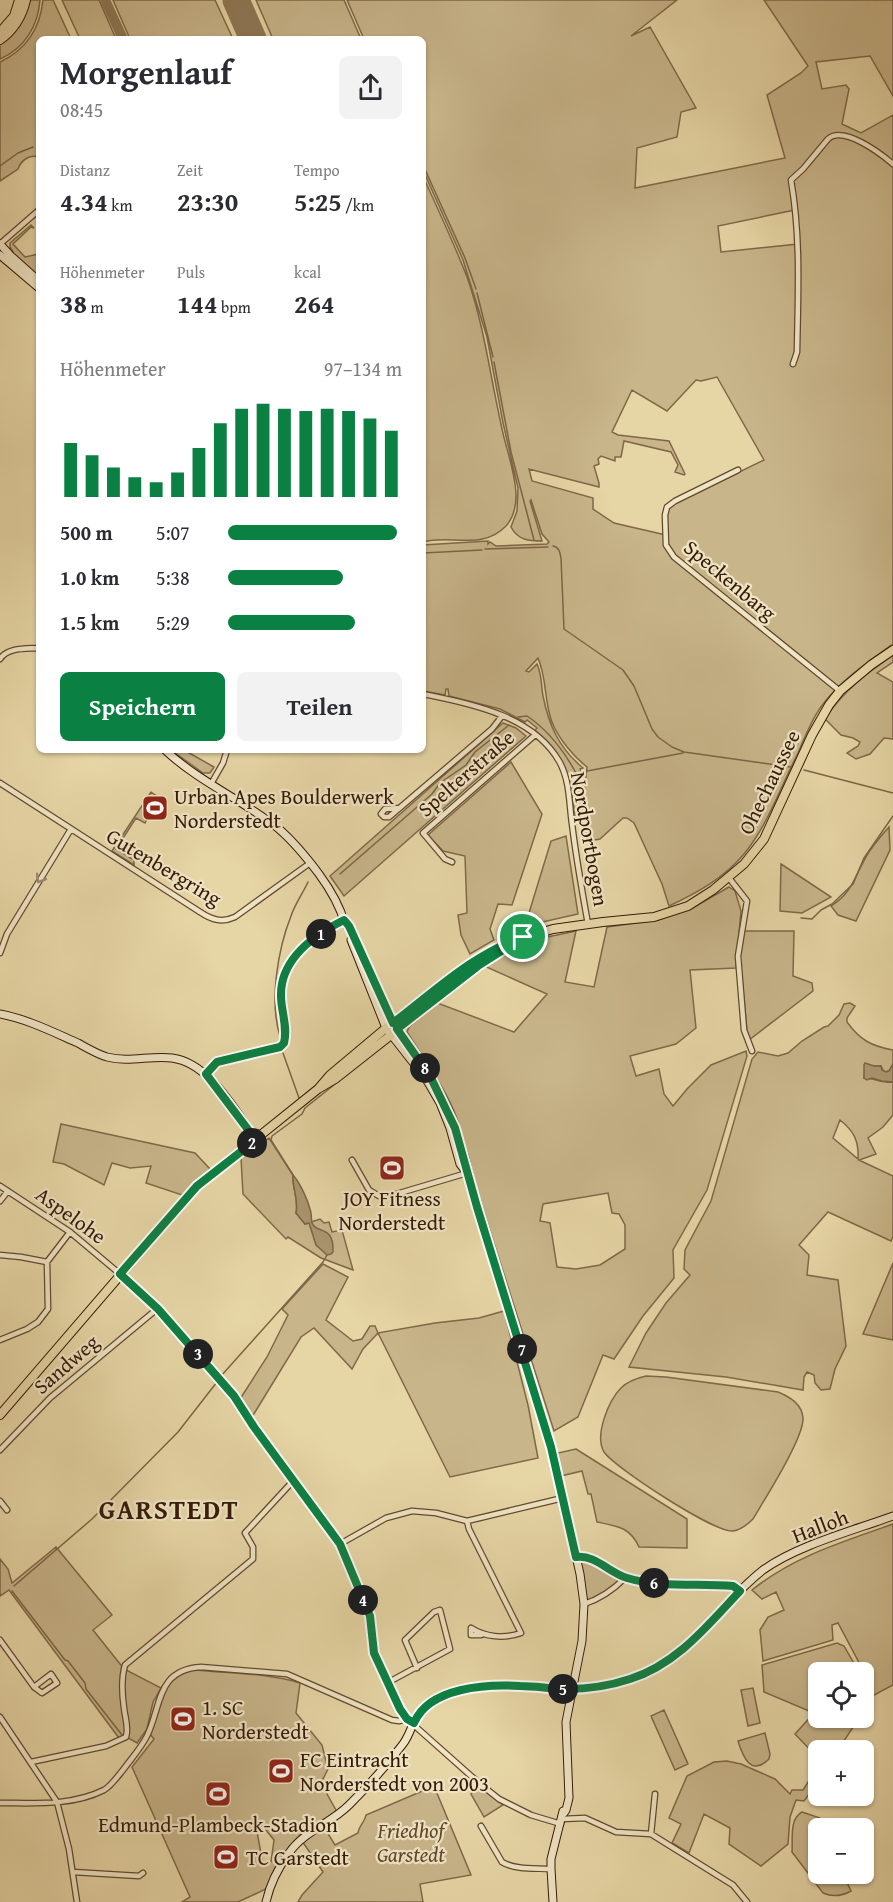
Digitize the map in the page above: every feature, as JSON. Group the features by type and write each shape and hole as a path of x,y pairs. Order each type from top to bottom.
{"highway":[{"path":"0,32 14,16 19,0"},
{"path":"0,40 17,22 26,0"}],"main road":[{"path":"0,244 36,279"},
{"path":"0,255 36,285"},
{"name":"Ohechaussee","path":"0,1415 197,1186 318,1089 330,1075 392,1028 478,966 523,937 553,929 654,917 688,906 729,878 744,864 764,839 819,720 829,705 840,691 893,650"},
{"path":"169,753 191,771 277,828 310,863 331,893 349,926 392,1028 440,1103 460,1164 467,1173 551,1447 576,1557 584,1604 582,1641 565,1731 567,1794 550,1869 553,1902"},
{"path":"0,1014 12,1016 58,1034 107,1057 171,1058 187,1062 206,1074 256,1140"},
{"name":"Halloh","path":"266,1902 274,1877 289,1853 299,1841 348,1806 404,1742 410,1721 429,1704 455,1692 476,1687 502,1685 573,1689 609,1685 630,1679 651,1670 686,1647 762,1571 800,1550 893,1516"}],"street":[{"path":"793,364 797,352 799,244 790,180 833,135 839,134 848,136 877,152 893,164"},
{"path":"0,244 36,213"},
{"name":"Speckenbarg","path":"738,471 669,505 664,515 667,548 674,557 840,691"},
{"path":"1,655 12,651 36,648"},
{"name":"Nordportbogen","path":"426,695 467,703 502,716 535,735 552,752 565,774 588,924"},
{"path":"399,808 492,729 502,716"},
{"name":"Spelterstraße","path":"452,862 445,859 423,832 535,735"},
{"path":"211,784 226,753"},
{"name":"Gutenbergring","path":"0,783 215,920 235,917 310,863"},
{"path":"0,953 7,934 71,829"},
{"path":"729,878 747,901 738,956 744,1030 752,1051"},
{"path":"206,1074 217,1062 280,1047 284,1043 280,995 288,964 310,941 344,920"},
{"path":"0,929 7,934"},
{"path":"352,1160 369,1190 379,1196 393,1196 467,1173"},
{"name":"Aspelohe","path":"0,1186 70,1232 120,1274 158,1309 234,1396 340,1544 370,1616 374,1653 400,1709 410,1721 478,1783 499,1799 531,1815 562,1819 585,1818 616,1832 651,1834"},
{"path":"0,1201 8,1191"},
{"path":"0,1340 27,1329 44,1317 48,1309 46,1262 70,1232"},
{"path":"0,1255 46,1262"},
{"name":"Sandweg","path":"0,1450 50,1398 158,1309"},
{"path":"32,1762 106,1746 126,1737 128,1730 122,1676 125,1665 253,1559 253,1547 245,1533 294,1480"},
{"path":"340,1544 387,1518 412,1511 436,1513 467,1521 563,1498"},
{"path":"0,1501 7,1510"},
{"path":"467,1521 521,1633 481,1635"},
{"path":"576,1557 587,1558 625,1578 648,1582 733,1586 740,1591"},
{"path":"584,1604 596,1601 625,1578"},
{"path":"387,1683 417,1668 450,1650 440,1610 434,1612 405,1640 417,1668"},
{"path":"0,1640 34,1686 42,1693 57,1683 51,1674 34,1686"},
{"path":"0,1803 57,1802 106,1789 121,1773 145,1739 165,1684 176,1674 188,1668 287,1674 392,1720 410,1721"},
{"path":"0,1717 57,1802 66,1834 77,1902"},
{"path":"655,1794 651,1834 733,1885 747,1902"},
{"path":"481,1826 502,1862 508,1866 550,1869"},
{"path":"73,1872 138,1876 142,1873"}],"green space":[{"path":"29,0 40,0 33,27 17,49 0,59 0,44 9,37"},
{"path":"43,0 53,0 70,36 36,36 36,157 26,158 18,169 0,181 0,62 24,45 35,29"},
{"path":"62,0 99,0 115,36 79,36"},
{"path":"113,0 215,0 232,36 129,36"},
{"path":"256,0 344,0 360,36 272,36"},
{"path":"347,0 677,0 631,36 650,27 696,108 681,112 677,137 637,148 635,188 785,158 767,95 808,66 764,0 893,0 893,96 870,56 816,62 822,89 846,85 849,89 842,124 861,133 893,115 893,644 847,679 819,709 767,818 744,854 710,884 669,906 662,884 634,823 623,818 600,839 588,841 582,837 582,811 587,767 567,747 555,728 549,714 543,674 538,658 526,671 529,672 537,664 545,707 552,727 567,753 583,768 580,769 581,771 584,771 579,824 576,824 570,783 562,762 547,741 535,730 537,728 527,720 525,722 500,709 449,696 448,689 445,695 426,692 426,545 488,541 488,544 490,542 496,546 547,544 549,542 542,534 531,500 542,541 521,538 511,527 517,511 518,488 487,337 463,260 426,177 426,36 363,36","holes":["795,210 798,244 721,252 718,226","717,377 764,460 670,506 666,515 666,535 614,523 593,509 593,498 532,481 529,469 599,487 594,466 599,464 598,459 601,456 615,461 615,457 621,457 624,441 671,452 678,465 675,472 684,475 669,441 618,435 612,432 632,390 667,411 696,380"]},
{"path":"426,183 457,252 473,295 516,487 514,512 506,526 497,534 476,540 426,541"},
{"path":"31,225 34,228 31,227 13,244 25,257 36,255 36,274 12,253 10,243"},
{"path":"893,655 893,662 877,673 893,682 893,739 884,738 870,754 856,759 847,753 860,742 841,735 825,719 839,700 856,684"},
{"path":"503,723 516,728 526,736 344,896 330,876"},
{"path":"175,753 189,753 214,767 210,773 203,773"},
{"path":"511,762 542,814 512,905 498,904 490,929 494,940 470,954 461,935 458,915 467,913 465,856 443,851 428,835"},
{"path":"151,792 161,800 153,799 148,802 145,810 148,817 145,823 136,818 116,849 134,860 134,865 112,851"},
{"path":"889,827 890,850 856,921 838,915 831,906 849,890 868,853"},
{"path":"566,836 578,914 525,926 551,841"},
{"path":"781,864 831,897 802,913 780,911"},
{"path":"729,887 735,891 741,911 736,968 690,970 696,1028 676,1044 630,1056 636,1076 659,1069 664,1094 673,1106 711,1065 746,1051 747,1056 707,1190 673,1250 674,1278 643,1316 614,1359 603,1355 578,1417 554,1431 462,1143 456,1116 441,1086 407,1032 409,1027 435,1002 514,1032 547,994 482,965 538,939 576,931 565,982 594,987 607,927 658,920 694,907","holes":["608,1193 612,1213 619,1214 625,1225 625,1249 600,1265 576,1269 557,1267 550,1223 540,1221 543,1204"]},
{"path":"744,931 794,931 793,976 812,983 813,991 749,1040 740,957"},
{"path":"850,1003 855,1006 847,1022 861,1038 893,1050 893,1064 889,1071 884,1072 881,1066 874,1066 865,1071 864,1078 893,1082 893,1115 883,1127 868,1138 876,1154 859,1160 893,1176 893,1237 891,1241 828,1212 799,1245 809,1255 807,1275 838,1280 846,1346 835,1369 830,1389 821,1390 815,1383 814,1375 807,1372 804,1377 803,1390 726,1377 629,1367 646,1333 666,1303 690,1275 684,1269 685,1250 711,1201 752,1059 758,1052 778,1056 788,1053 802,1041 828,1026 839,1015 844,1004","holes":["840,1120 852,1132 858,1147 858,1159 833,1138"]},
{"path":"61,1124 195,1153 210,1169 182,1195 146,1183 151,1166 130,1168 112,1163 104,1185 64,1164 53,1162"},
{"path":"269,1138 293,1175 296,1213 305,1224 320,1219 324,1223 329,1222 332,1232 342,1230 353,1270 321,1258 288,1237 286,1239 243,1194 241,1158"},
{"path":"893,1263 893,1340 863,1334"},
{"path":"323,1264 348,1277 326,1320 353,1341 362,1339 370,1326 375,1326 378,1333 363,1349 352,1369 314,1328 301,1337 252,1417 240,1399 267,1357 288,1315 282,1309"},
{"path":"504,1311 528,1405 538,1458 450,1477 378,1333 479,1318"},
{"path":"646,1376 778,1392 798,1405 803,1418 802,1427 791,1454 753,1519 744,1527 733,1531 707,1522 645,1485 604,1452 601,1445 602,1427 616,1393 627,1383"},
{"path":"576,1449 687,1519 687,1548 639,1547 627,1531 617,1526 597,1522 591,1494 588,1494 582,1471 561,1476 558,1453"},
{"path":"893,1524 893,1685 874,1695 874,1662 859,1662 838,1623 832,1625 833,1640 763,1661 760,1630 768,1617 784,1610 776,1592 762,1599 752,1590 785,1568 837,1544"},
{"path":"56,1547 112,1615 93,1630 124,1669 161,1688 153,1702 147,1729 137,1743 125,1736 119,1738 9,1590 0,1596 0,1559 8,1569 12,1583"},
{"path":"585,1558 622,1577 606,1592 586,1602 579,1559"},
{"path":"837,1643 844,1646 853,1662 808,1662 808,1710 764,1692 762,1665"},
{"path":"188,1669 259,1675 300,1683 296,1713 322,1745 328,1769 321,1783 337,1812 300,1835 289,1847 266,1889 238,1902 182,1902 190,1897 132,1767 154,1739 150,1734 167,1685","holes":["262,1825 274,1840 271,1862 263,1864 257,1832"]},
{"path":"753,1688 760,1723 748,1726 741,1690"},
{"path":"664,1710 688,1764 675,1770 651,1716"},
{"path":"808,1720 808,1728 852,1728 845,1740 808,1740 808,1748 795,1734"},
{"path":"765,1733 769,1759 763,1764 753,1765 745,1758 738,1741"},
{"path":"727,1761 741,1764 775,1779 790,1794 792,1790 803,1790 808,1782 808,1796 804,1801 796,1800 790,1817 788,1844 761,1866 729,1844 730,1828 704,1814 689,1853 672,1843 681,1824 669,1818 687,1776 714,1762"},
{"path":"478,1785 503,1805 484,1817 471,1794"},
{"name":"Friedhof Garstedt","path":"434,1786 471,1875 420,1884 423,1902 298,1902 323,1872 302,1841 324,1827 335,1845 358,1833 366,1815"},
{"path":"802,1812 820,1818 808,1818 808,1873 792,1852 793,1824"},
{"path":"816,1884 848,1884 851,1891 837,1895 823,1893"}],"shaded area":[{"path":"865,1063 881,1066 886,1072 893,1064 893,1082 864,1078"},
{"path":"293,1175 307,1200 314,1227 331,1237 333,1252 331,1254 327,1255 316,1245 309,1223 305,1224 296,1213"}],"waterway":[{"path":"0,166 18,153 33,147"},
{"path":"426,172 465,258 476,289"},
{"path":"477,293 493,357"},
{"path":"494,362 511,452 534,540"},
{"path":"553,546 558,549 561,558 564,629 623,670 634,686 652,729 658,737 684,752 791,767"},
{"path":"485,549 548,547"},
{"path":"426,553 482,550"},
{"path":"518,717 527,716 535,722 555,742 576,773 584,772"},
{"path":"340,874 432,794 440,783 466,765 475,752 509,725"},
{"path":"587,771 683,753"},
{"path":"804,770 893,793"},
{"path":"801,918 812,919 853,884 864,858 893,816"},
{"path":"280,1036 275,1007 276,975 286,929 308,882"},
{"path":"283,1053 299,1098"},
{"path":"293,1175 271,1140 272,1136 302,1114 305,1108 354,1069"},
{"path":"221,1376 327,1255"},
{"path":"14,1586 92,1519 178,1432 217,1382"},
{"path":"12,1591 85,1683 86,1689 122,1735"}],"taxiway":[{"path":"105,0 122,36"}],"runway":[{"path":"236,0 252,36"}],"place":[{"name":"Urban Apes Boulderwerk Norderstedt","path":"155,808"},
{"name":"JOY Fitness Norderstedt","path":"392,1168"},
{"name":"1. SC Norderstedt","path":"183,1719"},
{"name":"FC Eintracht Norderstedt von 2003","path":"281,1771"},
{"name":"Edmund-Plambeck-Stadion","path":"218,1794"},
{"name":"TC Garstedt","path":"226,1857"}],"district":[{"name":"GARSTEDT","path":"169,1509"}],"route":[{"path":"344,920 349,926 393,1023 455,974 504,944 523,937 478,966 397,1029 430,1076 455,1128 551,1447 576,1557 587,1558 629,1579 682,1585 733,1586 740,1591 686,1647 651,1670 630,1679 591,1688 565,1689 502,1685 476,1687 439,1698 423,1708 414,1723 407,1719 400,1709 374,1653 370,1616 340,1544 234,1396 158,1309 120,1274 197,1186 212,1172 256,1140 206,1074 217,1062 280,1047 284,1043 280,995 283,977 288,964 310,941 344,920"}]}
